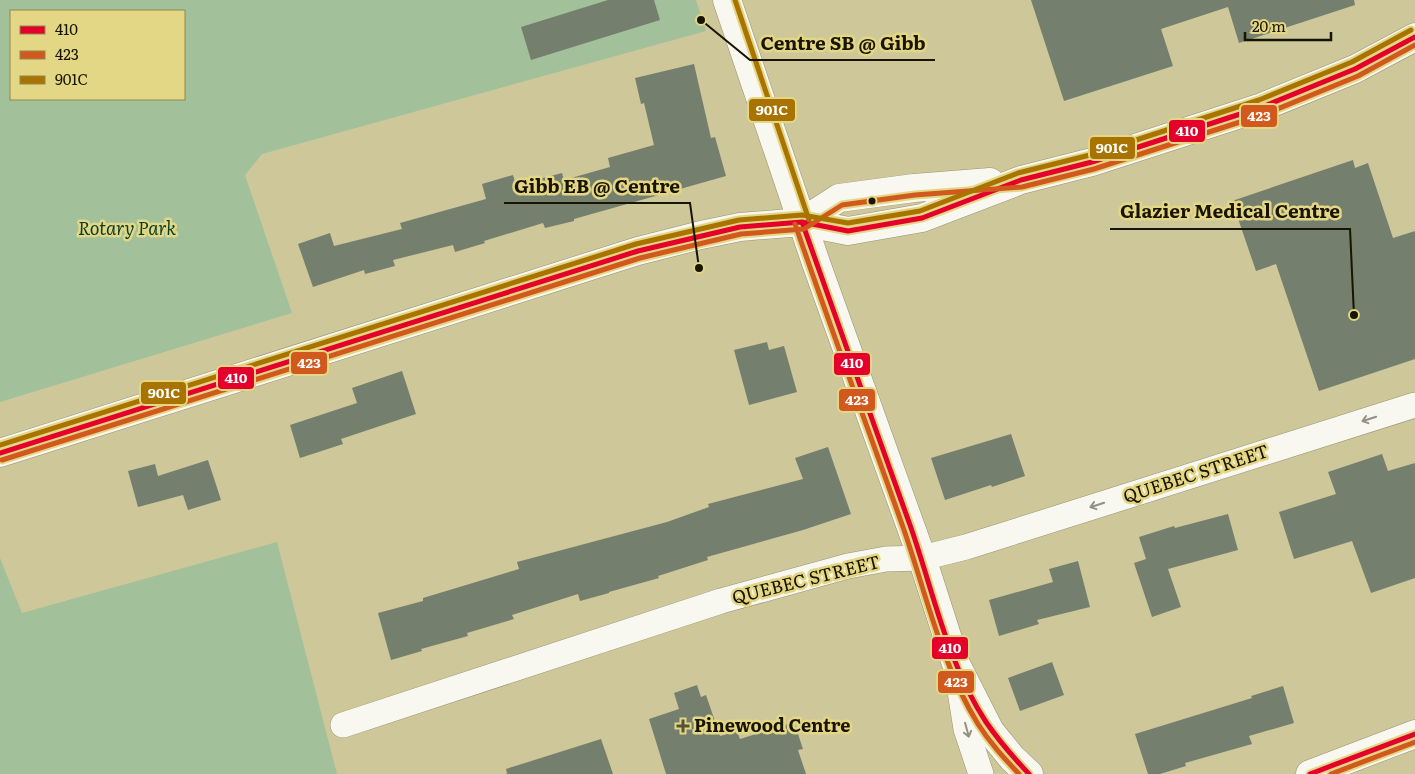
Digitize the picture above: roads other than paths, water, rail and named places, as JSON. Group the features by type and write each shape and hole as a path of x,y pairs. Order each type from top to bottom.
{"main road":[{"path":"727,0 802,222 922,558 956,664 990,731 1012,758 1029,774"},
{"path":"0,453 638,251 740,227 802,222 839,198 914,188 1021,180 1092,162 1262,107 1356,69 1415,37"},
{"path":"1310,774 1415,734"}],"street":[{"name":"QUEBEC STREET","path":"343,725 721,601 848,566 886,559 922,558 966,547 1415,405"},
{"path":"956,664 966,729 981,774"}],"place":[{"name":"Centre SB @ Gibb","path":"701,20"},
{"name":"Gibb EB @ Centre","path":"699,268"},
{"name":"Glazier Medical Centre","path":"1354,315"},
{"name":"Pinewood Centre","path":"683,726"}],"park label":[{"name":"Rotary Park","path":"127,229"}]}
